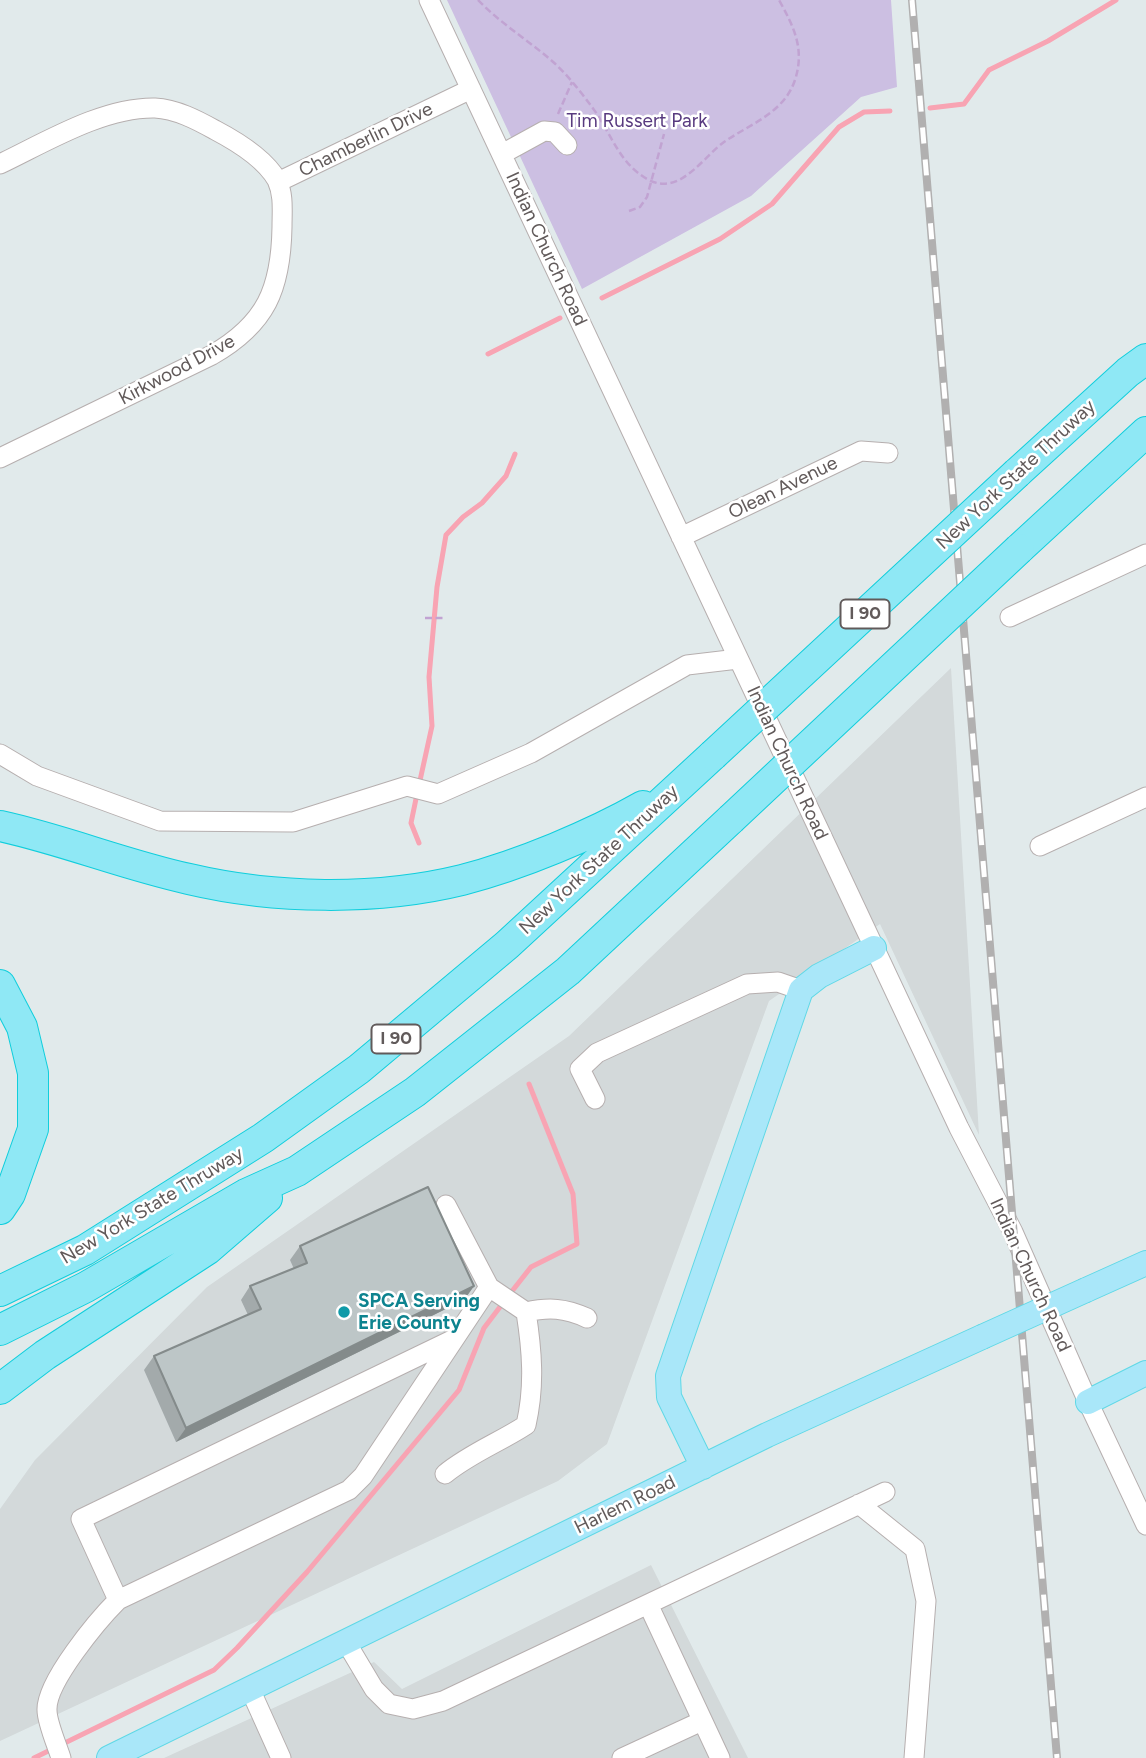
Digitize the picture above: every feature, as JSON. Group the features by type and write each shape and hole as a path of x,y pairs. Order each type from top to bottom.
{"highway":[{"name":"New York State Thruway","path":"0,1291 85,1250 263,1138 359,1069 507,945 1017,473 1128,372 1146,359"},
{"name":"New York State Thruway","path":"0,1330 86,1287 246,1195 297,1171 415,1092 568,971 1146,432"},
{"path":"0,826 187,879 246,891 299,895 411,890 463,880 533,856 587,834 677,787"},
{"path":"0,985 22,1027 33,1073 33,1129 10,1194 0,1209"},
{"path":"0,1389 46,1355 208,1248 297,1171"}],"main road":[{"path":"703,1467 670,1397 668,1376 801,990 820,976 874,948"},
{"name":"Harlem Road","path":"109,1758 703,1467 1146,1263"},
{"path":"1088,1402 1146,1373"}],"street":[{"name":"Indian Church Road","path":"429,0 959,1128 1013,1232 1088,1402 1144,1515"},
{"name":"Chamberlin Drive","path":"0,164 83,125 106,117 156,108 196,120 226,136 255,157 278,182 471,89"},
{"path":"502,154 544,131 561,139"},
{"name":"Kirkwood Drive","path":"0,458 212,355 235,342 249,330 262,313 272,292 280,264 283,198 278,182"},
{"name":"Olean Avenue","path":"681,537 861,451 888,453"},
{"path":"1010,617 1146,554"},
{"path":"0,754 37,776 160,821 293,822 407,786 438,794 531,753 687,664 738,660"},
{"path":"1040,846 1146,797"},
{"path":"595,1099 580,1069 597,1053 747,984 778,982 801,990"},
{"path":"446,1205 489,1287 526,1312 545,1308 569,1310 587,1318"},
{"path":"61,1758 46,1709 57,1679 96,1622 118,1600 349,1490 363,1476 489,1287"},
{"path":"445,1474 460,1462 500,1442 526,1424 533,1398 532,1346 526,1312"},
{"path":"118,1600 80,1519 455,1338"},
{"path":"346,1642 374,1689 389,1704 413,1709 443,1701 885,1492"},
{"path":"859,1504 915,1549 926,1601 914,1758"},
{"path":"648,1604 720,1758"},
{"path":"250,1689 281,1758"},
{"path":"622,1758 702,1721"}],"path":[{"path":"478,0 492,15 554,63 572,82 632,170 661,184 676,181 694,172 724,142 757,124 777,108 794,82 800,54 795,29 779,0"},
{"path":"561,139 556,118 572,82"},
{"path":"629,211 640,207 647,197 664,134"},
{"path":"425,618 446,618"}],"shaded area":[{"path":"951,668 979,1135 880,924 769,1001 607,1444 558,1481 0,1741 0,1509 35,1460 207,1287 569,1036"},
{"path":"651,1565 748,1758 164,1758 374,1662 402,1689"}],"green space":[{"name":"Tim Russert Park","path":"447,0 891,0 897,87 861,97 751,196 582,289"}],"building":[{"name":"SPCA Serving Erie County","path":"428,1187 474,1286 186,1428 154,1356 261,1309 250,1286 307,1263 300,1246"}],"waterway":[{"path":"930,108 964,104 989,70 1048,41 1116,0"},
{"path":"602,298 720,239 772,204 839,127 864,112 890,111"},
{"path":"488,354 560,318"},
{"path":"419,785 432,726 429,677 437,587 446,535 463,517 482,503 506,476 515,454"},
{"path":"417,794 411,823 419,843"},
{"path":"509,1295 531,1267 577,1244 573,1194 529,1084"},
{"path":"34,1758 214,1670 237,1648 307,1572 459,1390 484,1328 503,1303"}],"railway":[{"path":"912,0 1057,1758"}],"place":[{"name":"SPCA Serving Erie County","path":"344,1312"}]}
